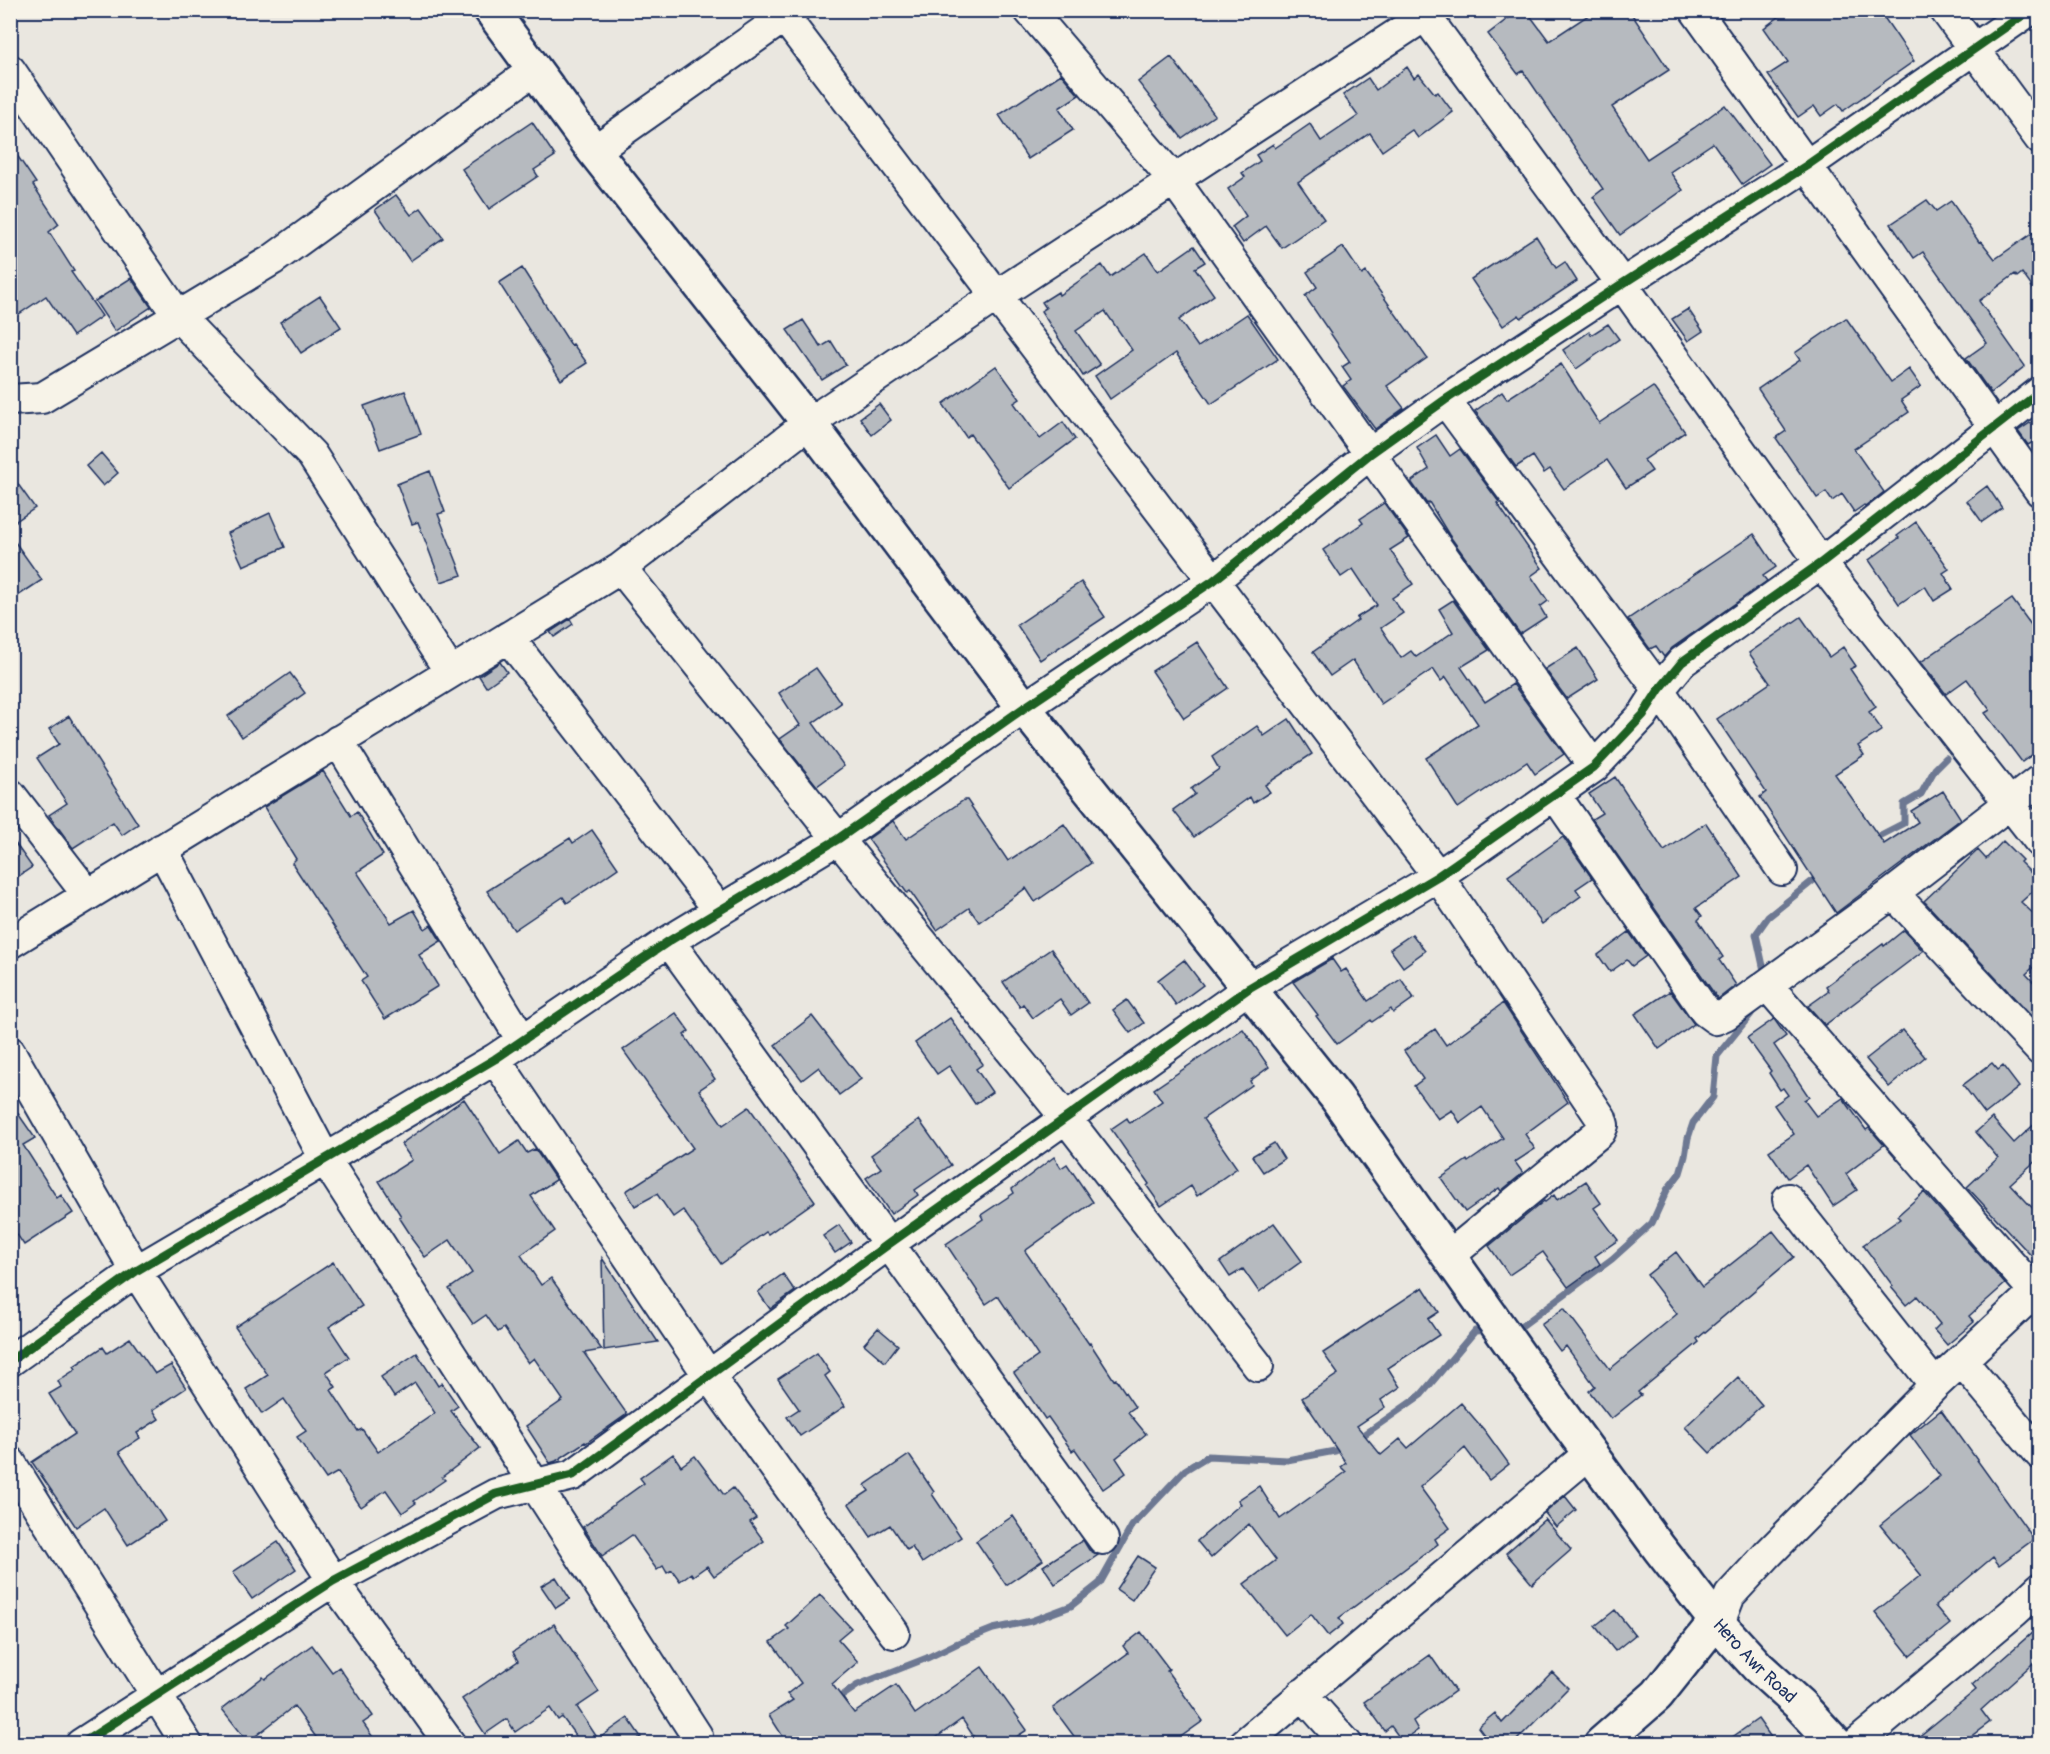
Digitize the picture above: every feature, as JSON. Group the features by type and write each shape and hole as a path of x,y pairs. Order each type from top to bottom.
{"main road":[{"path":"491,10 594,151 809,423 1024,708 1336,1097 1659,1548 1718,1622"},
{"name":"Hero Awr Road","path":"1601,1743 1658,1695 1718,1622 1758,1667 1800,1705 1836,1743"}],"street":[{"path":"1029,10 1174,180 1594,767"},
{"path":"1695,10 2040,491"},
{"path":"1945,10 2040,139"},
{"path":"10,1361 136,1271 495,1059 669,941 838,839 1024,708 1213,581 1371,453 1445,400 1806,166 2030,10"},
{"path":"10,943 621,568 809,423 996,296 1427,12 1821,563 2040,842"},
{"path":"594,151 786,13 996,296 1438,876 1601,1118 1603,1125 1600,1132 1449,1256"},
{"path":"10,70 178,316 312,455 450,672"},
{"path":"10,400 42,398 272,260 534,70"},
{"path":"81,1743 333,1581 496,1494 573,1475 890,1243 1248,988 1438,876 1594,767 1643,715 1659,690 1682,662 1821,563 2040,392"},
{"path":"1445,400 1659,690 1782,870"},
{"path":"621,568 1066,1118 1258,1366"},
{"path":"508,637 719,910"},
{"path":"338,741 522,1040"},
{"path":"1555,795 1698,1002 1712,1018 1716,1019 1725,1015 1893,893 2040,780"},
{"path":"10,794 88,895"},
{"path":"162,849 325,1159 696,1736"},
{"path":"1893,893 2040,1050"},
{"path":"669,941 1103,1539"},
{"path":"1718,1622 1730,1595 1767,1555 1960,1360 2037,1289 1767,985"},
{"path":"10,1052 136,1271 333,1581 450,1743"},
{"path":"495,1059 709,1376 894,1633"},
{"path":"1788,1199 1935,1385"},
{"path":"1960,1360 2040,1454"},
{"path":"1244,1743 1590,1453"},
{"path":"10,1462 187,1743"},
{"path":"1856,1743 2040,1588"},
{"path":"1302,1694 1347,1743"}],"building":[{"path":"1519,10 1526,10 1549,41 1596,10 1629,10 1669,70 1612,107 1647,159 1725,105 1770,164 1742,184 1713,143 1670,172 1683,190 1620,235 1593,197 1603,189 1523,71 1518,74 1488,34"},
{"path":"1788,10 1879,10 1914,61 1843,111 1838,104 1821,116 1814,106 1798,117 1768,75 1788,62 1764,28"},
{"path":"1171,57 1215,115 1182,138 1138,82"},
{"path":"1407,67 1414,78 1419,74 1435,94 1438,92 1453,112 1418,138 1412,130 1382,151 1370,133 1298,182 1324,219 1282,248 1266,226 1243,243 1232,227 1246,216 1228,189 1245,177 1242,173 1260,161 1256,155 1273,144 1275,148 1310,124 1321,141 1358,116 1343,95 1368,78 1376,90"},
{"path":"1061,74 1079,95 1059,108 1073,130 1028,159 999,115"},
{"path":"532,122 555,156 534,170 538,176 489,209 462,169"},
{"path":"10,145 36,183 33,185 59,224 49,232 74,271 71,272 102,316 73,336 46,296 10,320"},
{"path":"396,195 411,215 421,208 443,238 410,261 375,210"},
{"path":"1927,200 1936,211 1951,201 1979,242 1981,241 1995,259 2040,228 2040,298 2022,273 2017,277 2015,274 1979,301 2025,366 1991,393 1966,358 1987,343 1923,252 1914,258 1891,224"},
{"path":"1536,236 1556,268 1565,262 1577,281 1521,318 1519,315 1503,326 1471,279"},
{"path":"1194,246 1205,262 1195,268 1214,295 1179,320 1198,347 1247,314 1278,359 1211,404 1176,353 1110,399 1095,376 1132,350 1105,311 1076,331 1100,365 1083,376 1041,311 1046,308 1042,302 1058,292 1059,295 1102,265 1110,277 1146,253 1158,271"},
{"path":"1343,247 1362,275 1366,272 1427,358 1387,386 1404,408 1375,429 1343,386 1351,380 1342,367 1350,362 1305,296 1317,287 1307,272"},
{"path":"522,268 571,345 573,344 587,363 561,380 499,283"},
{"path":"131,278 151,307 115,331 95,301"},
{"path":"320,296 341,327 301,353 280,322"},
{"path":"1688,309 1703,331 1688,341 1672,319"},
{"path":"1846,318 1891,382 1909,369 1921,386 1901,400 1909,412 1854,449 1884,492 1865,507 1864,505 1854,512 1842,494 1832,501 1826,492 1817,498 1776,438 1786,431 1758,389 1800,360 1795,353"},
{"path":"803,320 821,347 831,341 846,365 822,380 787,330"},
{"path":"1608,324 1619,339 1576,369 1563,350 1589,332 1591,335"},
{"path":"1561,364 1599,423 1653,387 1685,432 1644,460 1652,471 1626,488 1607,460 1564,489 1550,469 1544,473 1533,456 1516,467 1475,411 1502,392 1507,399"},
{"path":"996,366 1020,399 1014,403 1040,439 1063,422 1075,439 1009,488 970,434 966,437 943,404"},
{"path":"405,391 421,434 380,449 364,406"},
{"path":"879,404 891,420 872,435 860,418"},
{"path":"2033,421 2040,431 2040,438 2028,445 2018,431"},
{"path":"1436,435 1450,456 1460,449 1499,502 1497,503 1542,568 1531,576 1548,601 1540,607 1546,617 1520,634 1449,535 1429,502 1427,504 1412,483 1429,469 1417,448"},
{"path":"101,453 118,473 103,486 86,466"},
{"path":"430,471 445,512 438,514 462,575 441,582 418,522 412,524 397,484"},
{"path":"10,473 35,508 10,525"},
{"path":"1987,486 2002,508 1982,522 1967,501"},
{"path":"1384,503 1409,538 1390,550 1413,584 1392,598 1403,613 1381,628 1401,658 1411,651 1416,657 1453,632 1439,609 1453,600 1489,650 1461,667 1485,702 1513,684 1564,754 1535,774 1527,762 1458,808 1426,758 1478,724 1446,677 1441,681 1433,669 1381,704 1353,660 1330,676 1313,652 1358,620 1356,618 1377,605 1353,569 1341,577 1323,550 1363,523 1360,519"},
{"path":"270,513 285,547 243,566 228,533"},
{"path":"1916,522 1949,569 1943,573 1953,589 1934,601 1925,586 1899,604 1869,560"},
{"path":"1754,534 1776,567 1763,576 1767,581 1672,648 1664,657 1656,646 1650,649 1628,619"},
{"path":"10,535 42,580 10,601"},
{"path":"1081,582 1105,617 1040,660 1017,625"},
{"path":"2012,599 2040,637 2040,749 2022,762 1985,713 1990,710 1967,679 1946,694 1921,662"},
{"path":"1801,617 1829,657 1843,647 1856,666 1850,669 1876,707 1869,712 1882,730 1858,746 1864,755 1835,774 1884,844 1918,822 1911,811 1943,791 1961,819 1836,913 1760,797 1766,792 1717,719 1770,683 1749,653"},
{"path":"570,619 573,624 554,637 550,632"},
{"path":"1197,642 1228,688 1184,718 1152,671"},
{"path":"1578,648 1598,679 1567,699 1545,669"},
{"path":"500,662 507,672 486,687 479,676"},
{"path":"816,668 841,703 813,723 844,766 817,786 780,739 800,725 779,693"},
{"path":"290,673 305,693 242,737 228,716"},
{"path":"69,716 138,824 122,835 113,822 73,848 49,815 67,803 37,758 59,744 49,729"},
{"path":"1289,719 1312,754 1265,785 1270,792 1253,803 1250,797 1194,837 1173,810 1195,794 1191,789 1219,769 1212,757 1257,726 1264,736"},
{"path":"323,771 351,816 357,812 383,855 357,872 391,923 414,910 425,929 431,925 441,941 419,955 438,986 385,1019 361,981 367,977 292,863 296,859 264,807"},
{"path":"1615,777 1664,851 1706,823 1742,877 1696,908 1702,916 1698,920 1723,957 1719,960 1736,985 1718,999 1592,819 1602,813 1589,794"},
{"path":"967,800 1008,861 1064,824 1091,863 1035,902 1026,888 979,922 969,908 937,930 910,891 907,893 868,839 893,821 906,839"},
{"path":"592,830 618,868 567,903 563,897 514,930 487,891 570,838 573,843"},
{"path":"10,836 32,867 10,882"},
{"path":"1563,837 1592,878 1576,889 1581,896 1542,924 1508,876"},
{"path":"2003,841 2040,882 2040,885 2021,902 2040,920 2040,961 2026,974 2040,989 2040,1016 2035,1020 1924,901 1978,850 1986,859"},
{"path":"1904,930 1923,951 1825,1025 1808,1006 1829,991 1826,986"},
{"path":"1629,932 1646,956 1632,966 1627,960 1610,972 1598,955"},
{"path":"1412,934 1425,951 1403,967 1390,949"},
{"path":"1051,949 1088,1003 1071,1015 1060,999 1033,1018 1023,1004 1020,1007 1003,982"},
{"path":"1332,959 1341,972 1346,969 1368,1001 1401,979 1414,998 1393,1013 1391,1009 1372,1022 1371,1020 1337,1044 1293,982"},
{"path":"1184,960 1203,985 1176,1005 1158,980"},
{"path":"1670,991 1694,1024 1659,1049 1635,1014"},
{"path":"1127,1000 1144,1023 1130,1033 1113,1010"},
{"path":"1503,1003 1568,1102 1525,1134 1535,1149 1515,1162 1523,1173 1501,1191 1499,1188 1465,1212 1441,1178 1503,1138 1482,1107 1460,1123 1452,1110 1438,1119 1414,1086 1423,1079 1404,1051 1435,1029 1446,1045"},
{"path":"676,1013 689,1031 684,1035 715,1079 699,1090 723,1125 749,1107 815,1201 721,1264 683,1210 673,1217 657,1194 635,1206 626,1191 693,1148 623,1050"},
{"path":"812,1016 861,1079 839,1095 819,1067 802,1080 775,1045"},
{"path":"950,1018 983,1064 976,1069 992,1092 975,1104 949,1066 937,1074 915,1043"},
{"path":"1774,1019 1786,1036 1774,1045 1809,1097 1804,1100 1816,1116 1843,1098 1866,1130 1869,1128 1884,1145 1846,1174 1857,1190 1833,1206 1806,1165 1788,1178 1769,1151 1794,1134 1774,1105 1788,1095 1783,1088 1780,1090 1769,1073 1771,1071 1747,1038"},
{"path":"1243,1029 1269,1067 1250,1081 1252,1085 1203,1119 1237,1168 1197,1196 1191,1186 1161,1206 1147,1186 1149,1184 1111,1129 1127,1118 1130,1123 1162,1101 1154,1089"},
{"path":"1903,1030 1925,1057 1889,1087 1866,1059"},
{"path":"1992,1063 1998,1070 2003,1066 2019,1087 1985,1114 1963,1085"},
{"path":"464,1099 500,1154 519,1141 527,1153 535,1149 556,1180 531,1196 555,1231 521,1255 541,1285 551,1278 602,1350 584,1353 627,1414 586,1443 550,1463 526,1426 563,1400 534,1358 528,1363 504,1328 498,1332 486,1315 473,1324 449,1289 472,1273 450,1240 425,1257 411,1238 399,1217 401,1216 379,1181 412,1160 401,1144"},
{"path":"10,1102 35,1138 23,1145 57,1198 61,1195 73,1213 24,1245 10,1224"},
{"path":"1992,1118 2014,1143 2040,1119 2040,1157 2010,1184 2040,1216 2040,1265 1967,1187 1998,1158 1976,1132"},
{"path":"919,1120 951,1165 915,1190 918,1195 891,1214 866,1178 881,1168 871,1155"},
{"path":"1274,1143 1284,1159 1263,1172 1252,1156"},
{"path":"1054,1157 1061,1168 1067,1164 1093,1202 1025,1251 1135,1407 1128,1412 1146,1434 1116,1458 1126,1473 1103,1489 1075,1449 1072,1451 1048,1417 1045,1419 1014,1373 1038,1356 998,1296 986,1304 946,1244 983,1219 981,1215 1014,1193 1012,1189"},
{"path":"1586,1181 1601,1203 1594,1208 1618,1240 1595,1256 1600,1264 1568,1287 1543,1252 1509,1275 1489,1246 1544,1201 1554,1195 1557,1200"},
{"path":"1924,1192 2005,1284 1969,1316 1974,1322 1947,1345 1934,1330 1940,1324 1917,1296 1906,1305 1863,1245 1900,1219 1897,1216"},
{"path":"1274,1223 1302,1261 1259,1292 1243,1269 1230,1277 1220,1262"},
{"path":"839,1225 851,1242 835,1253 823,1236"},
{"path":"1773,1231 1794,1257 1697,1339 1699,1342 1638,1392 1641,1395 1611,1419 1589,1391 1595,1386 1566,1346 1560,1351 1541,1325 1564,1308 1610,1369 1677,1314 1647,1275 1676,1252 1702,1287"},
{"path":"602,1258 658,1342 604,1350"},
{"path":"333,1262 362,1306 329,1327 349,1357 326,1372 336,1387 331,1390 358,1431 362,1429 378,1452 435,1413 415,1383 394,1397 381,1377 417,1353 438,1386 442,1383 458,1406 451,1411 480,1448 442,1477 445,1480 414,1501 416,1503 402,1513 386,1490 361,1507 338,1472 326,1479 297,1437 306,1431 284,1399 262,1414 246,1389 268,1375 235,1327"},
{"path":"783,1274 795,1291 770,1309 758,1292"},
{"path":"1423,1287 1439,1312 1428,1319 1439,1335 1388,1368 1400,1387 1381,1400 1385,1407 1357,1426 1381,1455 1400,1439 1408,1448 1461,1403 1509,1464 1489,1480 1465,1448 1420,1487 1450,1528 1435,1539 1438,1544 1339,1618 1343,1624 1328,1636 1311,1614 1285,1635 1244,1584 1276,1560 1249,1524 1211,1558 1197,1541 1241,1504 1238,1500 1259,1486 1280,1519 1346,1472 1341,1467 1346,1463 1302,1398 1338,1374 1323,1353"},
{"path":"878,1328 898,1345 885,1362 864,1344"},
{"path":"130,1338 155,1374 171,1365 186,1388 153,1410 159,1419 137,1433 140,1438 119,1452 165,1521 128,1545 104,1508 76,1527 32,1462 75,1434 49,1394 61,1387 58,1381 76,1369 74,1366 103,1347 107,1353"},
{"path":"817,1353 830,1372 825,1376 845,1406 800,1436 787,1417 799,1409 778,1379"},
{"path":"1738,1377 1762,1405 1710,1453 1685,1427"},
{"path":"1941,1410 2034,1539 1999,1565 1993,1557 1935,1606 1950,1624 1910,1656 1875,1612 1921,1575 1880,1525 1940,1476 1910,1435"},
{"path":"673,1454 681,1466 695,1456 724,1495 733,1488 756,1518 750,1522 764,1541 714,1576 707,1566 693,1576 691,1573 680,1581 672,1570 667,1573 663,1566 657,1570 632,1535 602,1556 583,1527 644,1483 640,1478"},
{"path":"909,1455 961,1537 922,1563 912,1547 907,1550 890,1525 871,1537 849,1504 869,1491 865,1485"},
{"path":"1565,1496 1576,1510 1556,1527 1545,1513"},
{"path":"1013,1516 1043,1560 1006,1585 976,1541"},
{"path":"1545,1519 1571,1550 1532,1584 1506,1553"},
{"path":"1083,1540 1089,1550 1098,1555 1055,1584 1043,1566"},
{"path":"278,1542 296,1569 252,1599 233,1572"},
{"path":"1138,1556 1155,1567 1132,1600 1116,1589"},
{"path":"556,1577 570,1599 556,1608 541,1586"},
{"path":"820,1595 851,1628 838,1639 858,1662 832,1684 854,1713 896,1685 915,1714 982,1667 1027,1730 1007,1743 978,1743 962,1719 929,1743 787,1743 769,1715 793,1700 787,1694 801,1683 771,1642 789,1629 786,1626"},
{"path":"1615,1610 1635,1635 1615,1651 1595,1626"},
{"path":"554,1624 599,1692 577,1707 598,1739 628,1718 641,1737 631,1743 581,1743 562,1717 558,1720 550,1708 515,1732 507,1719 485,1734 462,1699 518,1661 513,1652"},
{"path":"2040,1626 2040,1657 1981,1710 1990,1722 1962,1743 1911,1743 1976,1690 1972,1685"},
{"path":"1141,1632 1169,1669 1167,1671 1203,1721 1172,1743 1079,1743 1053,1708 1128,1653 1123,1646"},
{"path":"312,1645 332,1672 339,1667 373,1716 363,1723 377,1743 320,1743 294,1706 248,1742 222,1709 263,1677 265,1679"},
{"path":"1430,1655 1455,1691 1413,1721 1418,1730 1402,1741 1391,1726 1385,1731 1364,1702"},
{"path":"1552,1672 1568,1688 1516,1741 1518,1743 1483,1743 1487,1739 1478,1727 1495,1713 1502,1723"},
{"path":"1758,1719 1775,1743 1724,1743"}],"waterway":[{"path":"1871,840 1904,823 1904,804 1921,794 1935,769 1946,758"},
{"path":"1765,975 1756,934 1768,917 1820,875"},
{"path":"1512,1328 1519,1328 1612,1259 1652,1223 1667,1190 1680,1173 1693,1123 1713,1097 1717,1056 1754,1008"},
{"path":"1358,1439 1421,1395 1475,1331 1489,1330"},
{"path":"836,1700 858,1685 927,1658 958,1643 993,1629 1031,1621 1071,1606 1100,1583 1132,1526 1185,1470 1208,1456 1287,1460 1335,1451 1345,1446"},
{"path":"777,1744 790,1733"}],"cycle path":[{"path":"10,1361 136,1271 495,1059 669,941 838,839 1024,708 1213,581 1371,453 1445,400 1806,166 2030,10"},
{"path":"81,1744 333,1581 496,1494 573,1475 890,1243 1249,988 1438,876 1594,767 1643,715 1659,690 1682,662 1821,563 2040,392"}]}
